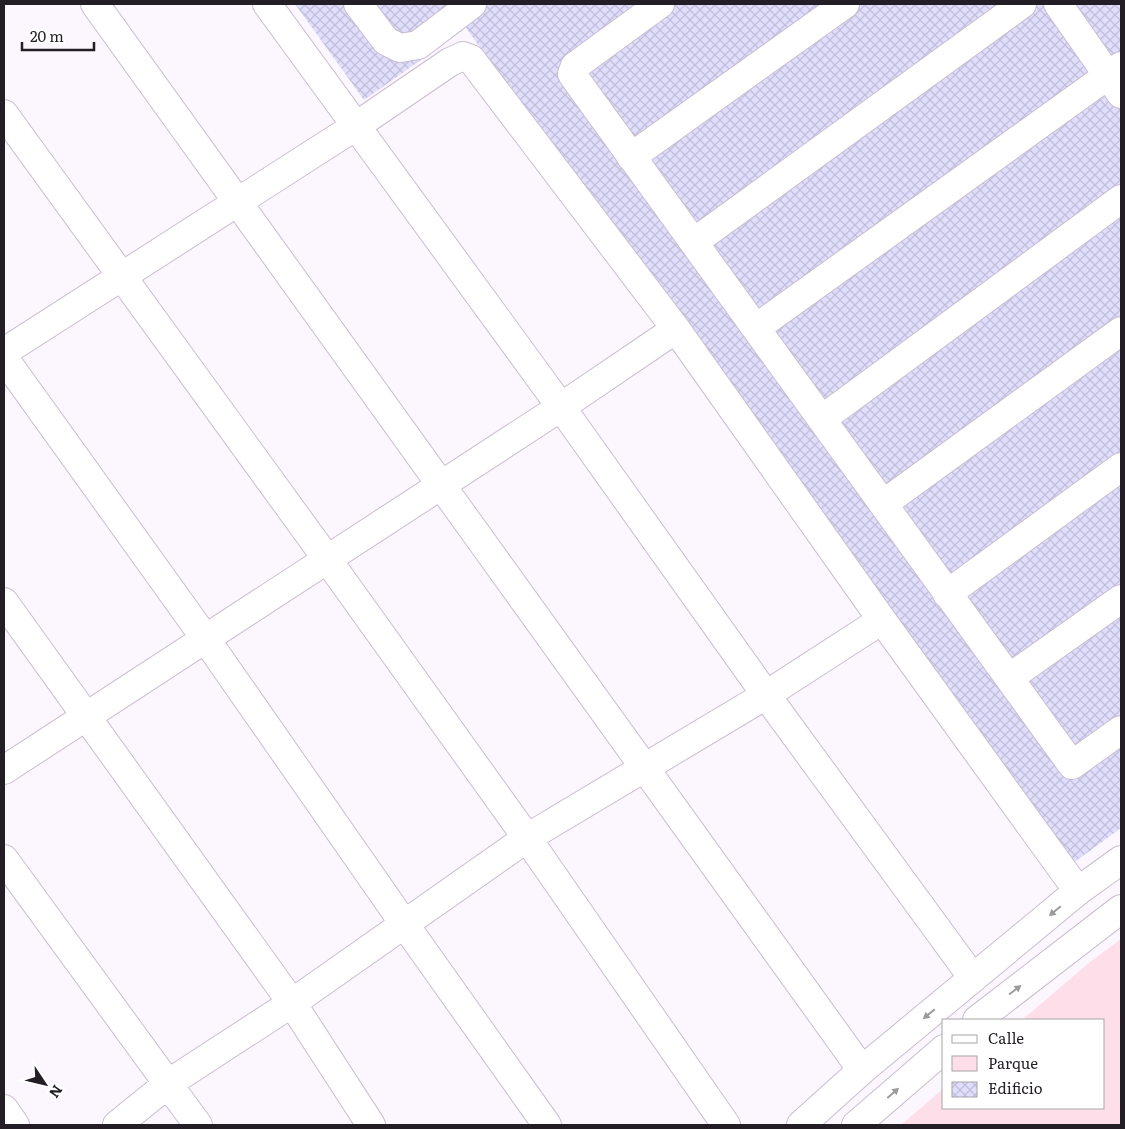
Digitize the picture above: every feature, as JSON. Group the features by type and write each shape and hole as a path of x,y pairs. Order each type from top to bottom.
{"street":[{"path":"95,4 862,1070"},
{"path":"267,4 561,407 766,695 973,978"},
{"path":"358,4 386,41 400,48 418,45 472,4"},
{"path":"660,4 575,66 572,74 1072,765 1121,730"},
{"path":"631,157 845,4"},
{"path":"694,242 1022,4"},
{"path":"756,328 1117,78 1058,4"},
{"path":"4,352 356,126 450,62 463,56 471,59 676,329 882,620 1078,891"},
{"path":"4,114 527,838 726,1125"},
{"path":"822,419 1121,199"},
{"path":"4,770 561,407 676,329"},
{"path":"883,504 1121,331"},
{"path":"4,358 205,638 547,1125"},
{"path":"947,594 1121,467"},
{"path":"1009,678 1121,600"},
{"path":"4,602 292,1003 371,1125"},
{"path":"118,1125 169,1084 292,1003 527,838 766,695 882,620"},
{"path":"4,859 198,1125"},
{"path":"801,1125 862,1070 1078,891 1121,860"},
{"path":"978,1019 1121,909"},
{"path":"856,1125 942,1051"},
{"path":"4,1109 15,1125"}],"green space":[{"path":"1121,939 1121,1125 901,1125 942,1090 942,1109 1105,1109 1105,1019 1023,1019 1090,962"}],"building":[{"path":"295,4 1121,4 1121,828 1072,864 466,28 364,100"}]}
